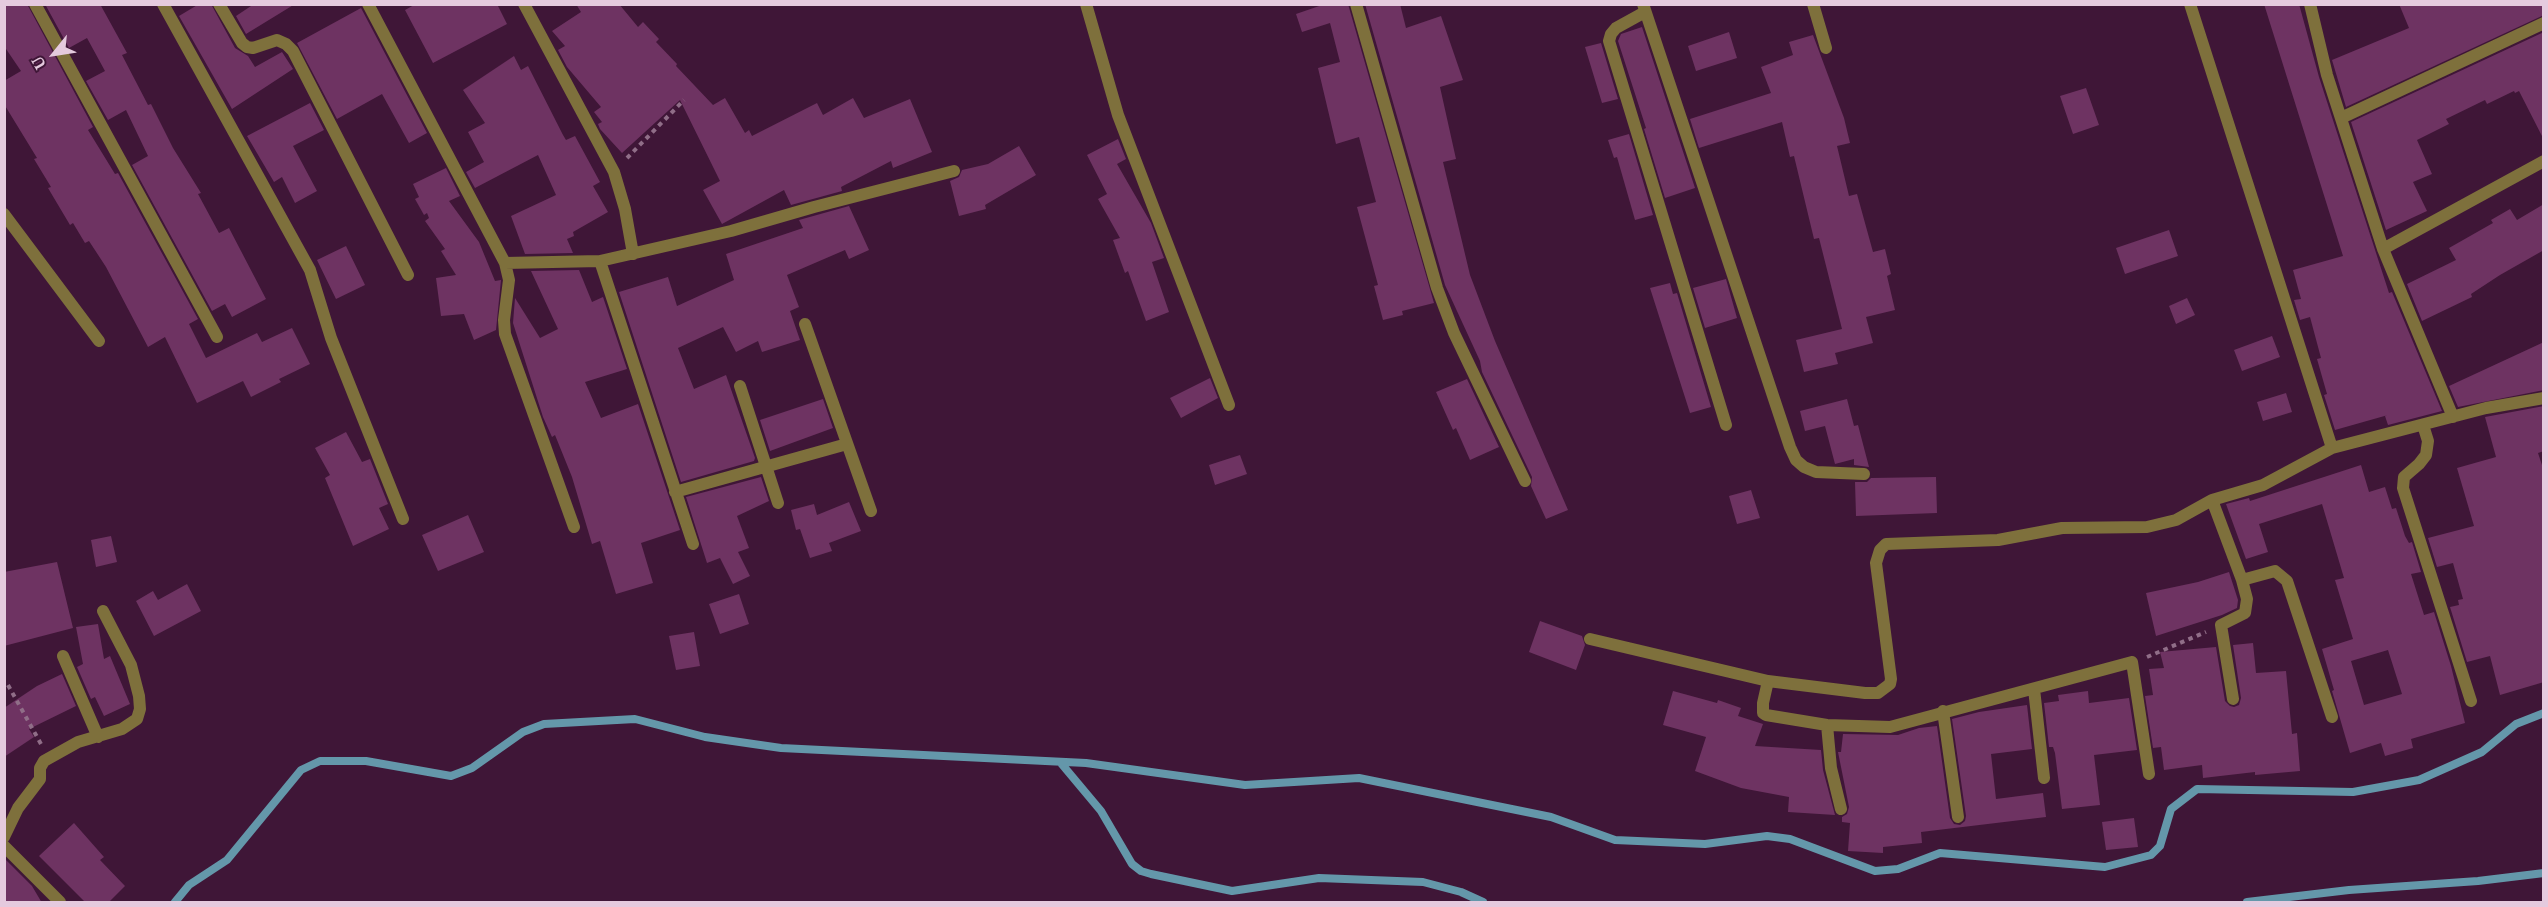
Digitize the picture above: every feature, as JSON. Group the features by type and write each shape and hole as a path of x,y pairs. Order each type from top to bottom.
{"street":[{"path":"35,4 217,337"},
{"path":"163,4 310,270 324,319 403,519"},
{"path":"219,4 242,43 247,47 277,40 286,44 293,51 408,275"},
{"path":"368,4 505,263 509,280 504,320 506,334 574,527"},
{"path":"524,4 614,172 625,209 633,254"},
{"path":"1086,4 1118,115 1229,405"},
{"path":"1356,4 1437,288 1454,333 1525,481"},
{"path":"1813,4 1826,48"},
{"path":"2190,4 2332,448"},
{"path":"2310,4 2327,75 2383,249 2453,417"},
{"path":"1726,425 1610,41 1611,34 1616,28 1644,8 1796,460 1804,467 1816,472 1864,474"},
{"path":"2341,118 2544,23"},
{"path":"2383,249 2544,161"},
{"path":"505,263 600,261 731,231 954,171"},
{"path":"4,214 99,341"},
{"path":"600,261 693,544"},
{"path":"805,324 871,511"},
{"path":"740,386 778,502"},
{"path":"1590,639 1768,681 1878,693 1890,684 1891,679 1876,563 1880,550 1886,544 1998,540 2070,527 2147,527 2176,520 2212,500 2264,485 2332,448 2486,408 2543,402"},
{"path":"2423,425 2428,441 2426,455 2404,477 2403,488 2471,701"},
{"path":"675,492 848,444"},
{"path":"2212,500 2247,599 2246,613 2221,625 2234,699"},
{"path":"2242,580 2275,571 2287,581 2332,717"},
{"path":"4,837 18,808 40,779 41,764 78,741 113,733 137,719 140,709 131,665 103,611"},
{"path":"63,656 98,737"},
{"path":"1768,681 1763,703 1763,713 1766,715 1827,725 1890,727 2132,662 2149,774"},
{"path":"2034,689 2044,778"},
{"path":"1943,711 1958,817"},
{"path":"1827,725 1831,768 1841,809"},
{"path":"4,846 60,903"}],"path":[{"path":"614,172 684,100"},
{"path":"2132,662 2221,625"},
{"path":"8,685 48,758"}],"building":[{"path":"4,4 27,4 93,127 88,130 115,174 118,173 198,319 189,324 206,358 257,333 262,342 292,328 310,364 279,379 281,382 251,397 243,381 197,403 165,337 148,347 106,267 89,241 85,243 73,223 70,225 48,188 51,187 34,159 37,158 4,104 4,81 21,71 4,46"},
{"path":"45,4 100,4 127,53 122,55 148,105 151,104 173,148 201,193 198,194 219,233 229,228 266,299 232,317 225,304 212,311 132,165 148,156 126,110 108,120 86,81 105,71 87,38 69,48"},
{"path":"199,4 211,4 235,48 248,56 255,67 282,52 293,69 232,109 179,16"},
{"path":"254,4 295,4 246,34 236,16"},
{"path":"416,4 497,4 507,24 433,63 405,10"},
{"path":"576,4 619,4 638,27 643,22 659,39 656,42 677,64 676,66 713,105 725,98 745,133 749,130 752,136 817,103 823,115 853,98 864,118 910,99 932,152 893,168 891,161 841,187 842,191 791,205 784,190 722,224 703,190 720,181 680,100 622,153 600,129 598,124 602,122 594,112 601,107 567,67 558,50 565,46 552,31 581,12"},
{"path":"1325,4 1348,4 1434,303 1402,311 1403,315 1383,320 1374,286 1378,285 1357,207 1376,202 1359,137 1336,144 1318,68 1340,62 1330,23 1302,32 1296,14"},
{"path":"1365,4 1400,4 1406,28 1441,16 1463,80 1440,87 1456,159 1443,162 1470,275 1495,341 1568,510 1546,519 1531,486 1532,477 1482,372 1480,361 1445,285"},
{"path":"2264,4 2299,4 2319,77 2389,293 2392,292 2442,411 2388,425 2385,416 2388,415 2335,430 2324,395 2327,394 2317,359 2321,358 2310,317 2300,320 2294,300 2301,299 2293,270 2343,256"},
{"path":"2399,4 2544,4 2544,15 2346,107 2332,60 2409,28"},
{"path":"361,8 427,133 409,143 382,94 337,119 297,43"},
{"path":"1642,27 1695,188 1665,198 1644,129 1646,128 1618,41 1621,34"},
{"path":"1729,32 1737,58 1696,71 1688,46"},
{"path":"2544,32 2544,140 2519,91 2515,93 2514,91 2487,104 2485,100 2446,119 2449,124 2417,140 2432,174 2413,182 2427,211 2386,230 2351,122"},
{"path":"1813,35 1844,118 1850,143 1837,146 1849,196 1857,194 1873,252 1885,249 1891,274 1887,276 1895,310 1866,317 1873,343 1835,353 1838,364 1804,372 1796,340 1842,329 1819,238 1814,239 1794,156 1790,157 1782,122 1699,148 1690,119 1771,93 1761,67 1793,55 1789,42"},
{"path":"1601,43 1618,99 1602,103 1585,47"},
{"path":"514,56 521,70 528,66 566,140 575,136 600,182 593,186 608,212 573,232 574,236 567,239 573,253 525,254 511,216 556,195 538,155 475,188 466,172 484,162 468,132 485,123 463,90"},
{"path":"2086,88 2099,125 2073,134 2060,96"},
{"path":"310,103 324,130 293,146 317,191 295,203 282,177 274,182 247,136"},
{"path":"1629,134 1653,215 1635,220 1617,157 1614,158 1608,140"},
{"path":"1118,139 1126,159 1117,164 1151,223 1164,258 1152,262 1169,312 1146,321 1128,271 1125,273 1113,240 1120,238 1098,199 1107,194 1087,155"},
{"path":"1019,146 1036,175 985,205 986,209 959,216 950,181 959,177 962,170 988,164"},
{"path":"446,168 460,196 449,201 479,242 495,281 501,280 496,330 474,340 464,314 441,316 436,278 456,275 441,251 445,249 425,221 429,218 427,213 424,215 415,199 419,197 413,184"},
{"path":"2544,204 2544,250 2500,275 2471,294 2472,297 2422,321 2407,284 2456,260 2449,248 2493,223 2491,220 2510,209 2517,220"},
{"path":"849,206 869,250 849,259 845,250 787,275 799,307 790,311 800,340 762,352 758,341 736,352 723,327 678,348 694,389 726,375 755,458 754,461 681,482 619,292 668,277 677,306 734,280 726,254 803,228 799,220"},
{"path":"2169,230 2178,256 2125,274 2116,248"},
{"path":"346,246 365,285 336,299 317,260"},
{"path":"579,270 592,302 603,297 627,369 585,382 601,418 638,404 680,530 641,543 653,583 616,594 600,541 592,544 572,477 555,435 552,437 543,417 513,323 515,298 540,338 558,329 531,271"},
{"path":"1726,279 1737,318 1705,328 1693,288"},
{"path":"1670,283 1673,294 1677,293 1711,407 1690,413 1650,288"},
{"path":"2187,298 2195,315 2176,324 2169,306"},
{"path":"2272,336 2280,357 2242,371 2234,350"},
{"path":"2544,342 2544,390 2458,407 2449,386"},
{"path":"1210,378 1218,398 1181,418 1170,398"},
{"path":"1467,379 1499,447 1470,460 1436,392"},
{"path":"2286,393 2292,412 2263,421 2257,402"},
{"path":"823,399 833,428 770,451 760,420"},
{"path":"1847,399 1854,426 1858,425 1869,467 1854,465 1854,459 1835,464 1825,426 1805,431 1800,411"},
{"path":"2544,406 2544,451 2538,453 2544,471 2544,682 2500,695 2490,656 2467,662 2450,607 2459,605 2458,600 2463,599 2453,563 2437,567 2428,538 2474,526 2457,468 2496,457 2485,417"},
{"path":"346,432 362,462 370,459 388,504 379,508 389,529 353,546 325,478 330,475 315,448"},
{"path":"1240,455 1247,474 1215,485 1209,465"},
{"path":"2361,465 2369,492 2385,487 2392,509 2396,508 2405,536 2409,543 2412,542 2421,572 2411,574 2424,615 2434,612 2451,666 2465,723 2411,739 2413,748 2385,756 2381,743 2350,753 2322,649 2353,639 2335,580 2344,578 2322,504 2259,524 2268,552 2246,559 2226,504 2249,498 2250,501","holes":["2388,650 2402,694 2364,705 2351,661"]},
{"path":"761,477 769,501 737,516 749,548 738,552 750,576 733,584 720,558 707,563 686,497"},
{"path":"1936,477 1937,513 1856,516 1855,482 1867,482 1871,478"},
{"path":"1751,490 1760,518 1737,524 1729,496"},
{"path":"849,502 861,531 829,543 832,551 810,558 800,529 796,530 791,510 814,504 817,515"},
{"path":"468,515 484,552 438,571 422,535"},
{"path":"111,536 117,562 96,567 91,540"},
{"path":"57,562 73,628 4,646 4,572"},
{"path":"2229,572 2238,600 2237,608 2156,636 2146,593 2198,582"},
{"path":"187,584 201,611 154,636 136,601 153,591 158,600"},
{"path":"739,594 749,624 720,634 709,604"},
{"path":"1540,621 1582,636 1585,645 1576,670 1529,652"},
{"path":"98,624 104,659 110,656 130,704 104,716 95,697 91,699 77,667 83,664 76,627"},
{"path":"694,632 700,666 676,670 669,636"},
{"path":"2253,643 2256,673 2286,671 2292,734 2297,733 2300,771 2255,775 2255,772 2203,778 2202,765 2164,770 2161,747 2153,748 2145,696 2153,695 2149,669 2164,668 2160,652 2216,647 2225,701 2234,707 2239,705 2241,698 2233,645"},
{"path":"62,674 76,706 29,729 34,737 4,757 4,708 37,686"},
{"path":"1673,691 1717,703 1718,700 1741,708 1738,716 1763,724 1755,746 1821,750 1823,770 1835,815 1788,812 1789,797 1741,788 1695,771 1706,737 1663,725"},
{"path":"2088,691 2089,703 2129,698 2137,750 2094,755 2100,805 2062,809 2055,753 2053,747 2049,747 2044,703 2059,701 2058,695"},
{"path":"2027,705 2032,749 1991,754 1996,799 2043,793 2046,817 1921,832 1922,843 1883,847 1883,853 1848,851 1850,823 1842,822 1842,817 1847,814 1849,807 1838,752 1841,752 1843,734 1898,735 1919,728 1937,726 1950,818 1954,824 1960,825 1965,821 1966,816 1952,719 1979,712"},
{"path":"2134,818 2138,847 2106,850 2102,822"},
{"path":"74,823 104,857 100,860 125,886 108,903 86,903 39,856"},
{"path":"4,858 32,886 42,903 4,903"}],"waterway":[{"path":"175,902 189,885 227,860 301,770 320,761 366,761 451,776 472,768 523,732 544,724 635,719 705,737 781,748 1086,763 1245,785 1359,778 1551,817 1615,840 1705,844 1767,836 1790,839 1875,871 1898,869 1940,853 2105,867 2151,855 2160,846 2171,809 2197,789 2353,792 2419,780 2482,752 2516,724 2544,713"},
{"path":"1060,762 1101,811 1132,864 1141,871 1232,891 1319,878 1423,882 1461,892 1483,902"},
{"path":"2247,902 2349,890 2478,881 2544,873"}]}
